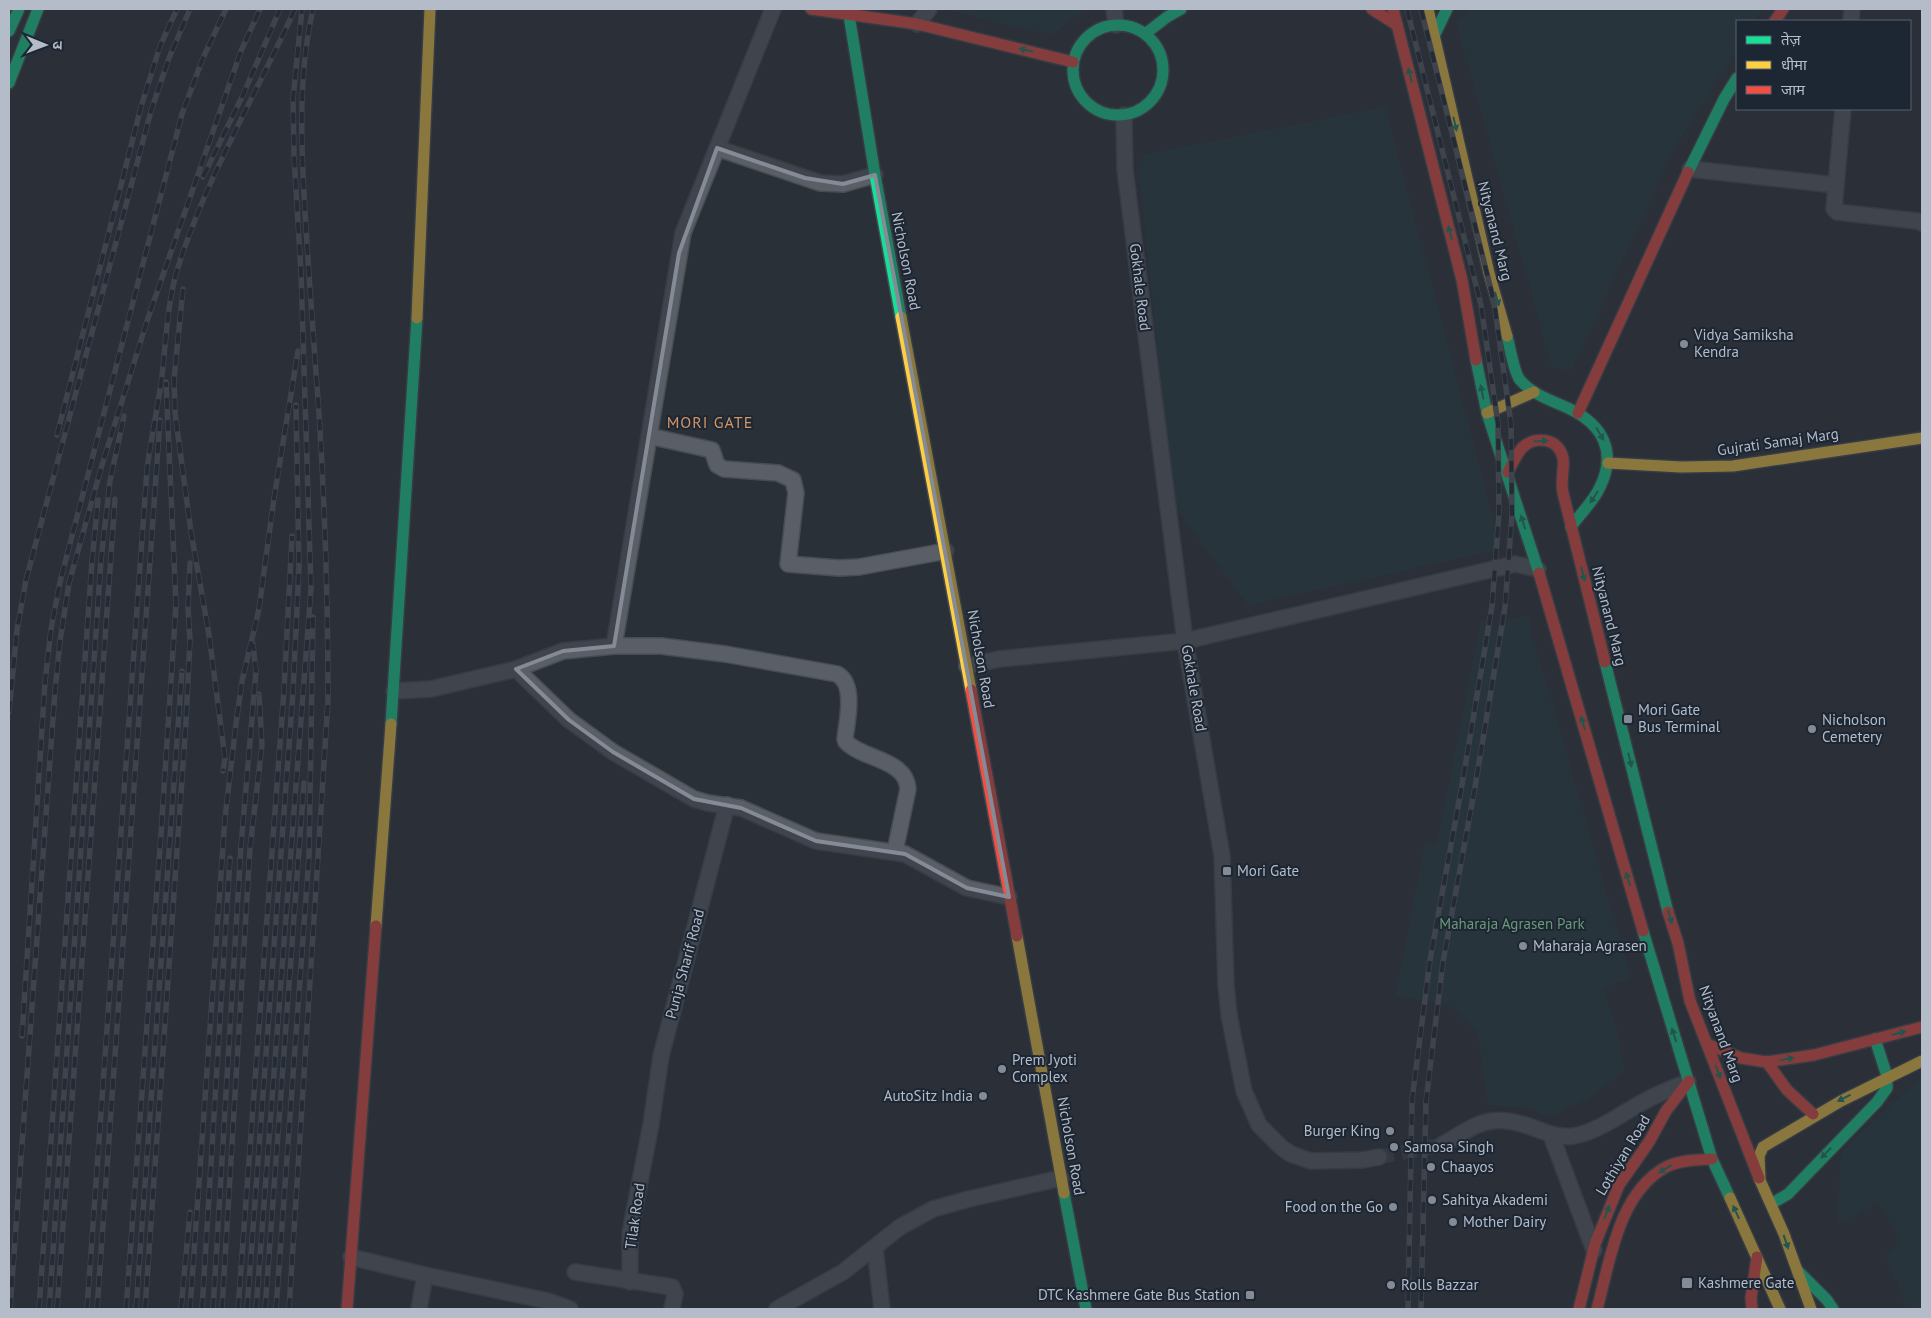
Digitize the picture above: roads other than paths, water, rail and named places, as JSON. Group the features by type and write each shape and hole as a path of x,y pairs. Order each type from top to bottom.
{"main road":[{"path":"9,30 18,9"},
{"path":"9,83 38,9"},
{"path":"347,1309 394,691 418,305 430,9"},
{"path":"810,9 849,12 917,24 1073,62"},
{"path":"1145,34 1181,9"},
{"path":"1372,9 1397,25"},
{"name":"Nityanand Marg","path":"1393,9 1475,276 1520,379 1534,392 1578,413 1592,422 1602,435 1607,450 1608,463 1606,475 1600,488 1571,527 1669,916 1678,943 1690,1001 1811,1309"},
{"name":"Nityanand Marg","path":"1428,9 1475,276 1483,398 1487,413 1508,472 1538,569 1657,981 1712,1159 1780,1309"},
{"path":"1434,36 1448,9"},
{"path":"1776,20 1783,9"},
{"name":"Nicholson Road","path":"849,12 875,175 1086,1309"},
{"path":"1116,25 1132,27 1145,34 1157,48 1163,64 1161,82 1148,104 1133,114 1124,116 1107,115 1091,108 1075,87 1072,70 1078,47 1088,36 1102,28 1116,25"},
{"path":"1578,413 1690,169 1724,99 1736,80"},
{"path":"1487,413 1534,392"},
{"name":"Gujrati Samaj Marg","path":"1608,463 1681,467 1733,466 1922,438"},
{"path":"1508,472 1518,454 1527,444 1543,439 1554,443 1563,458 1561,482 1571,527"},
{"path":"1707,1044 1741,1058 1768,1062 1814,1055 1922,1027"},
{"path":"1771,1204 1788,1194 1877,1102 1887,1088 1887,1076 1875,1039"},
{"path":"1761,1183 1759,1156 1763,1147 1813,1114 1887,1076 1922,1061"},
{"path":"1768,1062 1783,1086 1800,1105 1813,1114"},
{"name":"Lothiyan Road","path":"1579,1309 1594,1250 1608,1210 1619,1186 1649,1142 1666,1111 1689,1081"},
{"name":"Lothiyan Road","path":"1597,1309 1606,1280 1612,1248 1631,1202 1645,1184 1665,1168 1678,1162 1712,1159"},
{"path":"1752,1309 1751,1298 1756,1256"},
{"name":"Nityanand Marg","path":"1796,1269 1827,1300 1833,1309"}],"street":[{"path":"614,646 683,234 773,9"},
{"path":"917,24 928,9"},
{"path":"1114,9 1116,25"},
{"path":"1843,110 1834,209 1837,212 1922,223"},
{"name":"Gokhale Road","path":"1124,116 1125,170 1185,641 1222,856 1226,985 1231,1024 1247,1099 1259,1125 1282,1148 1300,1158 1311,1162 1327,1162 1379,1157"},
{"path":"717,148 820,183 843,184 875,175"},
{"path":"1690,169 1836,185"},
{"path":"648,436 712,450 717,465 724,469 778,473 793,480 796,493 788,564 839,568 859,567 946,551"},
{"path":"967,666 992,660 1185,641 1515,564 1538,569"},
{"path":"394,691 431,689 516,669 563,651 614,646 661,646 725,654 836,674 842,677 848,686 846,742 896,768 903,774 907,783 895,851"},
{"path":"516,669 569,720 613,752 694,799 751,812 816,841 880,851 895,851 922,862 967,888 1009,897"},
{"name":"Punja Sharif Road","path":"651,1124 661,1056 727,805"},
{"path":"1442,1145 1470,1128 1498,1119 1524,1124 1551,1135 1564,1137 1582,1134 1618,1117 1664,1091 1689,1081"},
{"name":"Tilak Road","path":"630,1282 630,1233 651,1124"},
{"path":"1551,1135 1594,1250"},
{"path":"778,1309 843,1272 900,1227 933,1209 1061,1178"},
{"path":"875,1248 882,1309"},
{"path":"351,1257 548,1301 570,1309"},
{"path":"575,1272 673,1288 676,1294 672,1309"},
{"path":"419,1309 425,1275"}],"tunnel":[{"path":"1379,1157 1442,1145"}],"railway":[{"path":"57,435 141,107 160,46 177,9"},
{"path":"9,712 17,630 26,580 151,111 169,58 190,9"},
{"path":"22,1036 45,682 51,629 60,582 182,114 203,58 226,9"},
{"path":"10,1309 55,691 69,583 102,465 148,318 241,51 260,9"},
{"path":"203,177 243,95 280,9"},
{"path":"87,1309 147,469 162,376 171,299 176,274 215,172 295,9"},
{"path":"256,1309 311,589 301,273 294,156 293,99 302,9"},
{"path":"289,1309 328,700 323,484 302,161 303,85 308,34 313,9"},
{"path":"1407,9 1481,305 1498,424 1499,513 1492,606 1430,960 1412,1100 1408,1309"},
{"path":"1421,9 1494,302 1511,424 1512,514 1505,607 1443,962 1426,1101 1421,1309"},
{"path":"183,289 174,379 175,413 191,532 209,635 225,758 223,771"},
{"path":"190,1309 225,818 242,681 259,609 274,498 298,351"},
{"path":"126,1309 176,605 166,382"},
{"path":"247,1309 293,692 299,568 296,405"},
{"path":"49,1309 101,560 110,481 124,416"},
{"path":"97,1309 160,420"},
{"path":"57,1309 115,499"},
{"path":"39,1309 92,561 98,500"},
{"path":"238,1309 284,690 292,536"},
{"path":"145,1309 186,722 190,640 188,608 190,563"},
{"path":"276,1309 309,856 313,617"},
{"path":"213,1309 241,846 256,671 253,644"},
{"path":"136,1309 182,671"},
{"path":"222,1309 250,848 262,745 259,694"},
{"path":"265,1309 304,783"},
{"path":"202,1309 230,858"},
{"path":"181,1309 190,1212"}],"place":[{"name":"Vidya Samiksha Kendra","path":"1684,344"},
{"name":"Mori Gate Bus Terminal","path":"1628,719"},
{"name":"Nicholson Cemetery","path":"1812,729"},
{"name":"Mori Gate","path":"1227,871"},
{"name":"Maharaja Agrasen","path":"1523,946"},
{"name":"Prem Jyoti Complex","path":"1002,1069"},
{"name":"AutoSitz India","path":"983,1096"},
{"name":"Burger King","path":"1390,1131"},
{"name":"Samosa Singh","path":"1394,1147"},
{"name":"Chaayos","path":"1431,1167"},
{"name":"Sahitya Akademi","path":"1432,1200"},
{"name":"Food on the Go","path":"1393,1207"},
{"name":"Mother Dairy","path":"1453,1222"},
{"name":"Kashmere Gate","path":"1687,1283"},
{"name":"Rolls Bazzar","path":"1391,1285"},
{"name":"DTC Kashmere Gate Bus Station","path":"1250,1295"}],"district":[{"name":"MORI GATE","path":"710,422"}],"park label":[{"name":"Maharaja Agrasen Park","path":"1512,924"}]}
